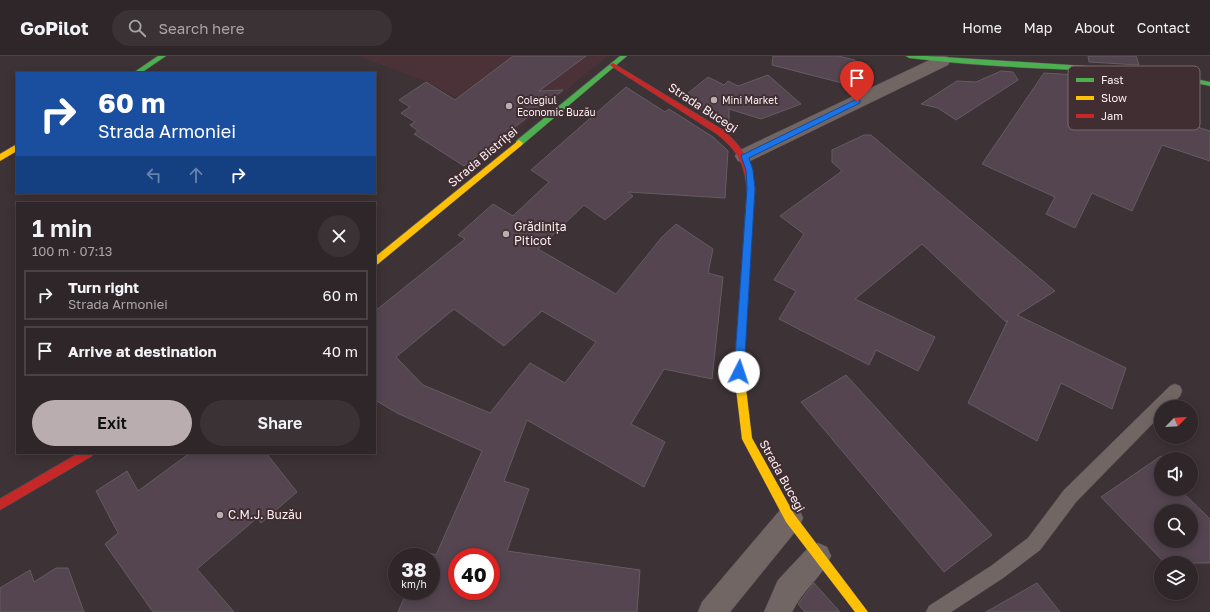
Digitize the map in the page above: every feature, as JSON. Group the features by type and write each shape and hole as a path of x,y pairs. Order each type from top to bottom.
{"street":[{"path":"138,72 163,56"},
{"name":"Strada Bistriței","path":"376,261 624,56"},
{"path":"908,56 942,61 1068,67"},
{"path":"744,156 942,61"},
{"name":"Strada Bucegi","path":"613,65 720,132 736,144 744,156 750,170 751,189 739,372 747,439 790,518 862,612"},
{"path":"1200,81 1210,84"},
{"path":"0,158 16,148"},
{"path":"0,505 86,454"},
{"path":"712,612 790,518"},
{"path":"778,612 788,590 818,556"}],"lane":[{"path":"935,612 998,572 1034,544 1070,496 1175,391"}],"shaded area":[{"name":"Colegiul Economic Buzău","path":"358,56 608,56 516,131 425,81"}],"building":[{"path":"513,56 586,56 539,91 563,90 464,166 414,134 418,131 410,125 415,122 401,113 410,107 399,100 426,82 455,100"},
{"path":"773,56 838,56 855,60 846,84 772,65"},
{"path":"1088,56 1136,56 1139,65 1089,62"},
{"path":"1001,71 1013,72 1018,80 956,120 938,108 921,104 957,81 976,82"},
{"path":"1044,73 1068,74 1068,130 1200,130 1200,128 1210,131 1210,161 1162,145 1132,211 1092,193 1075,228 1046,214 1055,197 982,164"},
{"path":"768,75 801,104 761,119 729,109 729,128 682,98 708,77 724,85 728,81 738,86"},
{"path":"626,87 665,112 669,109 713,137 728,151 725,198 628,192 633,196 605,220 584,205 538,249 616,294 662,237 676,224 713,249 708,273 723,277 712,379 664,369 631,424 665,442 644,487 527,420 504,481 529,489 507,551 640,570 637,612 398,612 403,600 440,600 439,548 482,451 397,413 376,401 376,310 465,239 458,235 493,204 513,216 549,182 531,170","holes":["454,309 504,346 542,311 596,342 565,383 530,363 490,413 423,385 396,357"]},
{"path":"864,135 871,135 1055,291 1017,315 1126,368 1112,409 1061,383 1037,441 968,403 1008,320 1006,322 922,244 855,299 935,337 918,371 876,350 869,365 779,319 796,291 774,280 804,234 780,216 842,171 832,162 832,150"},
{"path":"846,375 992,535 944,572 801,402"},
{"path":"189,454 267,454 297,492 261,523 257,518 197,569 234,612 153,612 105,544 118,533 96,491 127,471 138,491"},
{"path":"1154,461 1154,496 1186,496 1194,504 1154,504 1154,548 1198,548 1198,507 1210,519 1210,563 1198,563 1198,556 1158,556 1101,497"},
{"path":"56,568 68,568 84,612 0,612 0,588 30,570 34,582"},
{"path":"814,583 840,612 805,612 798,604"},
{"path":"1037,583 1060,612 986,612"}],"traffic: fast":[{"path":"138,72 163,56"},
{"path":"519,143 624,56"},
{"path":"909,56 982,63 1068,68"},
{"path":"1200,81 1210,84"}],"traffic: slow":[{"path":"376,261 519,143"},
{"path":"0,158 16,148"},
{"path":"743,306 739,372 747,439 790,518 862,612"}],"traffic: jam":[{"path":"613,65 720,132 734,144 743,156 750,179 751,189 743,306"},
{"path":"0,505 86,454"}],"place":[{"name":"Mini Market","path":"714,100"},
{"name":"Colegiul Economic Buzău","path":"509,106"},
{"name":"Grădinița Piticot","path":"506,234"},
{"name":"C.M.J. Buzău","path":"220,515"}],"route":[{"path":"739,372 751,189 750,170 744,156 857,102"}]}
